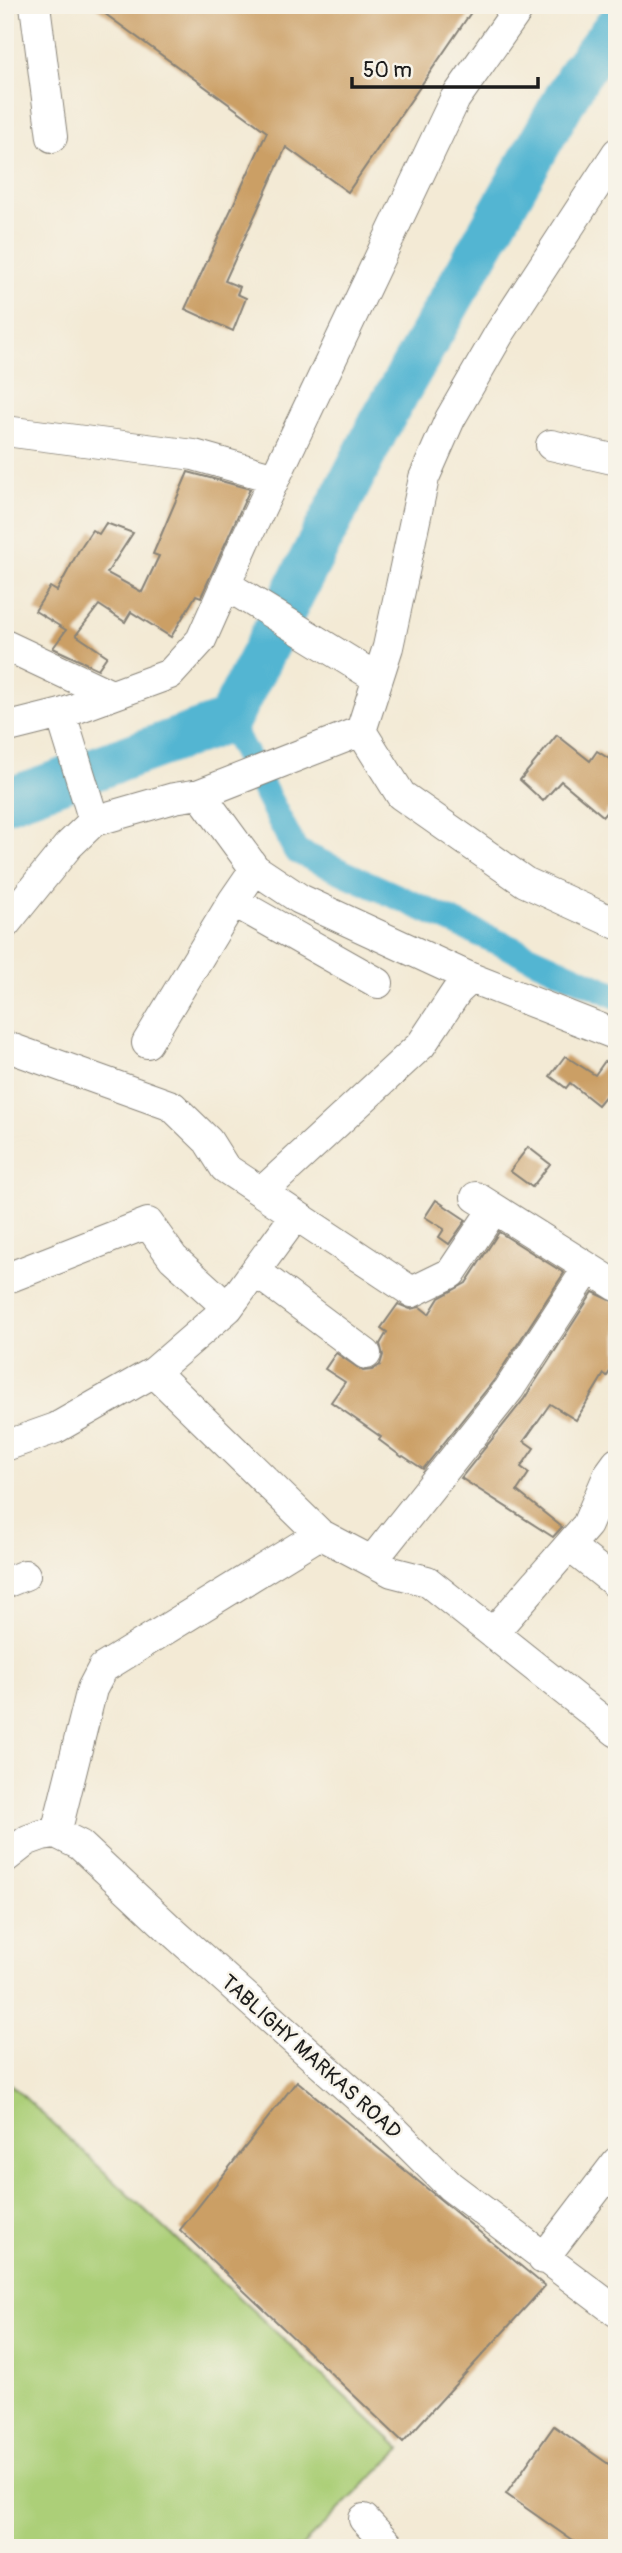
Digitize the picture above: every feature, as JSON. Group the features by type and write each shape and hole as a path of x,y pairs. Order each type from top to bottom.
{"street":[{"path":"35,5 52,137"},
{"path":"5,729 61,714 170,674 201,640 232,589 275,478 455,99 521,5"},
{"path":"617,153 507,323 450,419 424,478 388,647 372,674 361,731 401,795 525,882 617,924"},
{"path":"5,430 194,456 275,478"},
{"path":"551,446 617,460"},
{"path":"232,589 372,674"},
{"path":"5,645 111,695"},
{"path":"61,714 94,821"},
{"path":"5,924 68,846 94,821 174,798 200,794 361,731"},
{"path":"200,794 255,869 300,899 471,978 617,1035"},
{"path":"147,1043 255,869"},
{"path":"233,901 378,983"},
{"path":"262,1192 421,1045 457,991 471,978"},
{"path":"5,1046 172,1106 208,1141 225,1168 411,1292 451,1273 485,1204 617,1286"},
{"path":"5,1446 56,1428 154,1372 228,1308 296,1215"},
{"path":"5,1279 148,1223 173,1258 228,1308"},
{"path":"372,1561 509,1389 588,1268"},
{"path":"255,1272 366,1354"},
{"path":"154,1372 320,1534 392,1572 427,1581 617,1732"},
{"path":"492,1633 587,1525 609,1474 617,1463"},
{"path":"5,1858 28,1840 56,1833 92,1689 103,1668 320,1534"},
{"path":"569,1546 617,1584"},
{"name":"TABLIGHY MARKAS ROAD","path":"56,1833 80,1846 173,1933 385,2121 450,2186 543,2259 617,2312"},
{"path":"543,2259 617,2162"},
{"path":"364,2519 391,2548"}],"green space":[{"path":"5,2079 401,2449 300,2548 5,2548"}],"building":[{"path":"93,5 476,5 348,192 286,147 225,281 240,287 237,294 246,298 233,331 185,309 267,132"},
{"path":"188,472 250,489 201,597 196,595 171,637 131,612 125,622 99,605 76,635 107,656 98,669 53,648 66,630 35,611 50,587 57,591 92,530 99,534 106,523 133,533 107,573 142,592 159,556 153,554"},
{"path":"557,735 590,761 597,751 617,764 617,800 603,816 561,781 543,801 520,780"},
{"path":"565,1056 595,1075 605,1061 617,1070 617,1082 598,1105 570,1083 566,1088 550,1076"},
{"path":"528,1147 550,1164 532,1187 510,1171"},
{"path":"436,1200 466,1220 449,1244 439,1237 444,1229 425,1217"},
{"path":"499,1232 564,1273 495,1379 423,1469 402,1457 379,1440 381,1437 331,1402 345,1382 325,1369 336,1353 363,1371 380,1365 383,1355 380,1344 387,1332 381,1328 398,1304 410,1309 420,1307 429,1314 439,1298 466,1283"},
{"path":"593,1292 617,1303 617,1361 607,1376 604,1374 576,1420 550,1404 524,1441 534,1448 521,1467 529,1473 517,1491 562,1527 553,1537 461,1478 524,1399"},
{"path":"297,2081 545,2286 403,2442 180,2230"},
{"path":"554,2426 617,2470 617,2548 583,2548 506,2494"}],"waterway":[{"path":"5,801 228,721 381,422 581,71 617,25"},
{"path":"228,721 296,851 617,996"}]}
